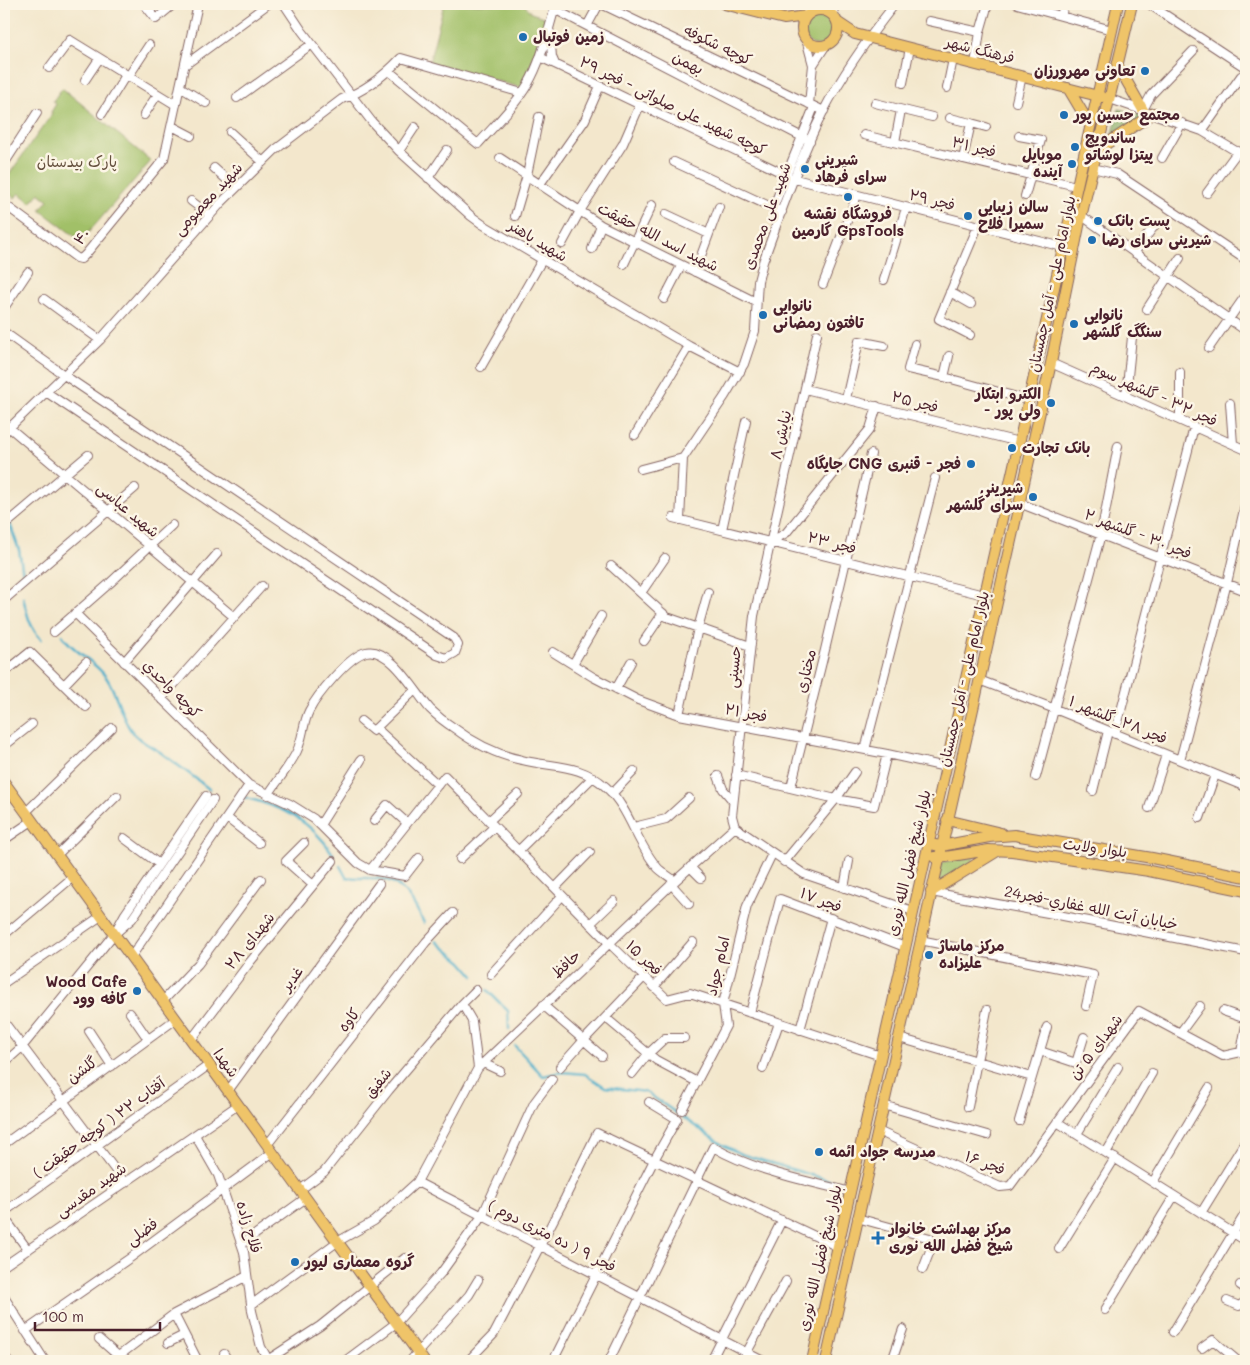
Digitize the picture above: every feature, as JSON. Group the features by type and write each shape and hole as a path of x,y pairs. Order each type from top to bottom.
{"main road":[{"path":"724,4 746,6 784,19 815,45 826,45 834,38 837,33 836,20"},
{"path":"1112,30 1118,4"},
{"name":"بلوار امام علی - آمل چمستان","path":"826,1361 930,892 1051,363 1082,216 1132,4"},
{"path":"784,19 813,8 828,12 855,34"},
{"path":"804,35 803,22 813,8"},
{"name":"بلوار شیخ فضل الله نوری","path":"812,1361 1112,30"},
{"path":"834,38 855,34"},
{"name":"فرهنگ شهر","path":"855,34 1110,99"},
{"path":"1097,150 1149,112 1118,66"},
{"path":"1068,88 1090,125"},
{"path":"960,706 962,710 972,710"},
{"path":"953,735 957,733 963,734 966,738"},
{"name":"شهدا","path":"4,782 421,1357"},
{"path":"947,820 1006,834"},
{"name":"بلوار ولایت","path":"928,844 941,846 1006,834 1152,858 1246,877"},
{"path":"930,892 994,850 985,845 986,839 989,837"},
{"name":"بلوار ولایت","path":"926,856 938,858 994,850 1012,851 1149,871 1246,891"},
{"path":"828,1292 841,1295"}],"street":[{"path":"144,4 156,19 174,4"},
{"path":"191,136 172,126 198,4"},
{"path":"185,65 268,4"},
{"name":"شهید باهنر","path":"284,4 372,122 398,151 482,224 689,346 740,372"},
{"path":"587,26 600,4"},
{"name":"کوچه شکوفه","path":"600,4 824,111"},
{"path":"832,4 836,20"},
{"name":"شهید علی محمدی","path":"683,458 740,372 755,330 758,282 763,262 810,141 824,111 868,38 895,4"},
{"path":"975,64 980,32 988,4"},
{"path":"1017,4 1112,30"},
{"path":"1062,15 1063,4"},
{"path":"1149,4 1246,68"},
{"path":"389,71 478,144 522,94 529,82 540,57 555,6"},
{"name":"بهمن","path":"555,6 587,26 810,141"},
{"path":"929,21 980,32"},
{"path":"549,25 551,51 555,64"},
{"path":"773,208 802,136 811,105 813,65 804,35"},
{"path":"49,68 70,40 176,105"},
{"path":"237,98 312,44"},
{"path":"102,114 149,45"},
{"path":"813,65 826,45"},
{"path":"903,83 910,48"},
{"path":"1149,112 1152,95 1193,51"},
{"name":"کوچه شهید علی صلواتی - فجر ۲۹","path":"540,57 795,179"},
{"path":"85,80 99,58"},
{"name":"شهید معصومی","path":"6,428 100,340 210,215 275,150 342,99 352,96 376,82 401,58 522,94"},
{"path":"947,88 953,59"},
{"path":"1016,102 1022,76"},
{"path":"1202,131 1241,76"},
{"path":"540,184 585,120 600,86"},
{"path":"180,87 206,103"},
{"path":"144,115 157,95"},
{"path":"1110,99 1202,131 1246,157"},
{"path":"875,103 932,117"},
{"path":"562,244 580,211 623,144 640,105"},
{"path":"895,142 901,110"},
{"path":"4,164 37,114"},
{"path":"516,216 539,117"},
{"path":"950,118 986,127"},
{"path":"1162,158 1182,123"},
{"path":"963,159 971,124"},
{"name":"۴۰","path":"4,204 76,258 81,259 164,159 172,126"},
{"path":"398,151 415,127"},
{"path":"230,132 264,162"},
{"name":"فجر ۳۱","path":"864,135 1076,186"},
{"path":"1019,136 1041,140 1025,196"},
{"path":"428,178 447,150"},
{"path":"1207,193 1238,151"},
{"name":"شهید اسد الله حقیقت","path":"500,158 601,225 756,302"},
{"path":"674,162 782,212"},
{"path":"214,168 236,188"},
{"path":"1093,168 1117,174 1246,260"},
{"name":"فجر ۲۹","path":"795,179 1063,247"},
{"path":"823,284 857,195"},
{"path":"191,201 210,215"},
{"path":"624,264 652,205"},
{"path":"695,272 719,207"},
{"path":"884,280 906,208"},
{"path":"666,214 709,234"},
{"path":"1082,216 1246,331"},
{"path":"592,249 601,225"},
{"path":"1134,253 1155,225"},
{"path":"970,335 939,319 978,226"},
{"path":"1147,309 1180,258"},
{"path":"481,366 542,260"},
{"path":"664,299 681,266"},
{"path":"4,308 28,272"},
{"path":"950,292 971,304"},
{"path":"1209,348 1243,299"},
{"path":"44,300 100,340"},
{"path":"4,332 64,375 454,638 458,645 455,654 446,658 437,655 46,392"},
{"name":"نیایش ۸","path":"770,542 817,334"},
{"path":"1126,396 1132,337"},
{"path":"846,399 859,341 884,346"},
{"path":"915,344 908,369 1028,400"},
{"path":"635,435 689,346"},
{"path":"944,377 949,356"},
{"name":"فجر ۳۲ - گلشهر سوم","path":"1051,363 1246,450"},
{"path":"1180,372 1180,420"},
{"name":"فجر ۲۵","path":"805,389 1019,442"},
{"path":"1230,403 1232,444"},
{"path":"770,542 786,532 870,429 877,406"},
{"path":"722,530 746,421"},
{"path":"1093,791 1112,732 1161,558 1194,427"},
{"name":"شهید عباسی","path":"6,428 234,617"},
{"path":"1036,777 1101,534 1118,446"},
{"name":"مختاری","path":"791,787 871,454"},
{"path":"4,526 88,455"},
{"path":"641,469 683,458"},
{"name":"فجر ۲۳","path":"683,458 676,519 984,595"},
{"path":"865,750 934,478"},
{"path":"4,600 135,488"},
{"path":"1180,760 1227,584 1246,501"},
{"name":"فجر ۳۰ - گلشهر ۲","path":"1019,502 1246,591"},
{"path":"54,632 172,525"},
{"name":"حسینی","path":"735,827 732,816 733,802 750,646 754,616 770,542"},
{"path":"124,662 217,554"},
{"path":"641,594 665,558"},
{"path":"610,566 668,617 750,646"},
{"path":"161,699 262,586"},
{"path":"680,715 698,628 708,592"},
{"path":"644,641 662,613"},
{"name":"كوچه واحدي","path":"75,614 249,785 290,804 320,826 358,862 370,870"},
{"path":"573,664 601,616"},
{"path":"268,795 297,751 309,712 328,683 354,658 364,652 375,651 388,658 432,711 452,728 478,744 502,755 523,761 570,768 588,774 607,788 621,805 657,868 673,882 689,904"},
{"path":"4,673 30,652 86,707"},
{"name":"فجر ۲۱","path":"553,652 638,700 680,715 946,767"},
{"path":"64,685 86,662"},
{"path":"616,689 631,662"},
{"name":"فجر ۲۸_گلشهر ۱","path":"979,680 1246,787"},
{"path":"361,721 373,731 415,690"},
{"path":"4,746 32,724"},
{"path":"26,812 112,728"},
{"path":"376,728 438,785 370,870 405,876 420,858"},
{"path":"736,775 874,806 887,754"},
{"path":"1149,808 1166,755"},
{"path":"320,826 361,760"},
{"path":"612,794 634,771"},
{"path":"784,862 836,799 855,772"},
{"path":"1200,818 1215,775"},
{"name":"فجر ۱۵","path":"438,785 445,776 562,896 668,999 690,993 881,1056"},
{"path":"718,776 723,789 733,802"},
{"path":"518,851 592,777"},
{"path":"131,957 249,785"},
{"path":"460,859 518,794"},
{"path":"57,855 118,796"},
{"path":"4,1063 22,1046 114,934 125,914 206,796"},
{"path":"634,827 666,819 689,798"},
{"path":"114,934 132,919 214,800"},
{"path":"374,821 387,804 407,823"},
{"path":"227,818 259,843"},
{"path":"4,840 32,821"},
{"path":"735,827 804,874 913,911"},
{"name":"حافظ","path":"417,1182 480,1066 690,866 735,827"},
{"path":"178,836 186,841"},
{"path":"124,838 159,864"},
{"path":"304,843 286,861 313,886"},
{"path":"555,888 590,852"},
{"name":"امام جواد","path":"682,1110 726,1026 723,1004 747,906 772,854"},
{"name":"شهدای ۲۸","path":"191,1040 250,962 333,861"},
{"path":"844,888 849,861"},
{"path":"690,866 701,878"},
{"path":"4,935 73,878"},
{"path":"163,1001 198,964 261,879"},
{"name":"غدیر","path":"228,1091 379,884"},
{"name":"خيابان آيت الله غفاري-فجر24","path":"930,892 1246,952"},
{"path":"492,974 562,896"},
{"name":"فجر ۱۷","path":"750,1013 780,899 905,947"},
{"path":"590,924 614,901"},
{"name":"کاوه","path":"270,1149 426,942 453,913"},
{"path":"4,983 101,916"},
{"path":"800,1030 831,918"},
{"path":"920,940 1093,975 1086,1006"},
{"path":"654,987 693,942"},
{"path":"560,1067 644,976"},
{"name":"شفیق","path":"242,1244 303,1194 324,1172 390,1090 476,990"},
{"path":"462,1004 472,1021 480,1066 500,1071"},
{"path":"543,1005 602,1056"},
{"path":"1180,1033 1200,1006"},
{"path":"968,1107 987,1010"},
{"name":"شهدای ۵ تن","path":"1057,1122 1139,1011 1223,1056 1244,1053"},
{"path":"1223,1011 1246,1018"},
{"path":"130,1013 148,1039"},
{"path":"606,1018 656,1060 697,1082"},
{"name":"گلشن","path":"4,1144 176,1019"},
{"path":"4,1022 125,1183"},
{"path":"763,1068 779,1023"},
{"path":"1244,1053 1246,1025"},
{"path":"1019,1121 1047,1028"},
{"path":"89,1031 112,1066"},
{"path":"1040,1051 1076,1063 1084,1037"},
{"path":"632,1074 648,1054 665,1038 684,1038"},
{"path":"899,1038 1032,1077"},
{"name":"آفتاب ۲۲ ( کوچه حقیقت )","path":"4,1212 209,1065"},
{"path":"1077,1134 1118,1067"},
{"path":"1106,1153 1152,1073"},
{"path":"345,1361 396,1323 441,1273 482,1216 534,1103 552,1079"},
{"path":"1153,1182 1209,1088"},
{"path":"554,1361 654,1160 677,1118 649,1102"},
{"name":"شهید مقدسی","path":"4,1266 238,1105"},
{"path":"884,1105 987,1135"},
{"path":"1057,1122 1246,1241"},
{"name":"فجر ۱۶","path":"878,1131 1000,1187 1010,1186 1014,1183 1057,1122"},
{"path":"468,1361 494,1334 597,1133 838,1247"},
{"name":"فلاح زاده","path":"195,1135 218,1175 242,1244 251,1305 261,1347 268,1361"},
{"path":"1201,1213 1246,1140"},
{"path":"609,1361 713,1147 729,1156 778,1174 850,1192"},
{"name":"فضلی","path":"25,1331 223,1190 270,1149"},
{"path":"1059,1249 1115,1158"},
{"path":"251,1305 338,1242 374,1221 417,1182"},
{"name":"فجر ۹ ( ده متری دوم )","path":"417,1182 763,1361"},
{"path":"1105,1310 1174,1196"},
{"path":"1173,1332 1246,1212"},
{"path":"4,1218 28,1250"},
{"path":"857,1218 930,1238 932,1243 924,1269"},
{"path":"711,1361 782,1220"},
{"path":"268,1361 320,1326 405,1258"},
{"path":"112,1361 121,1358 174,1314 247,1276"},
{"path":"410,1361 421,1357 469,1295 478,1280"},
{"path":"742,1361 786,1281"},
{"path":"4,1297 45,1361"},
{"path":"1228,1300 1239,1306 1246,1301"},
{"path":"174,1314 198,1361"},
{"path":"892,1361 904,1329"},
{"path":"168,1343 184,1335"},
{"path":"99,1339 121,1358"},
{"path":"1202,1348 1213,1340 1238,1361"},
{"path":"4,1355 8,1361"}],"green space":[{"path":"444,4 524,4 531,13 547,18 523,88 429,63"},
{"path":"820,10 832,16 838,28 832,40 820,46 808,40 802,28 808,16"},
{"name":"پارک بیدستان","path":"62,88 151,161 81,241 40,210 48,200 39,193 31,203 19,193 15,198 7,192 5,180 52,114 51,112 56,104 53,101"},
{"path":"1119,109 1145,116 1112,136"},
{"path":"974,857 973,861 937,884 942,862"}],"waterway":[{"path":"4,505 7,514"},
{"path":"10,524 19,550 23,574"},
{"path":"23,597 31,625 41,639"},
{"path":"62,635 106,677 133,733 209,789"},
{"path":"243,797 270,805 294,816 315,832 333,854"},
{"path":"340,866 346,877 381,879 393,882 399,886 409,897 424,923"},
{"path":"436,941 462,962 474,976"},
{"path":"487,990 508,1011 509,1029"},
{"path":"515,1046 543,1076 562,1072 585,1074 605,1087 646,1092 721,1144 741,1154 838,1183"}],"place":[{"name":"زمین فوتبال","path":"523,37"},
{"name":"تعاونی مهرورزان","path":"1145,71"},
{"name":"مجتمع حسین پور","path":"1064,115"},
{"name":"ساندویچ پیتزا لوشاتو","path":"1075,147"},
{"name":"موبایل آینده","path":"1072,164"},
{"name":"شیرینی سرای فرهاد","path":"805,169"},
{"name":"فروشگاه نقشه گارمین GpsTools","path":"848,197"},
{"name":"سالن زیبایی سمیرا فلاح","path":"968,216"},
{"name":"پست بانک","path":"1098,221"},
{"name":"شیرینی سرای رضا","path":"1092,240"},
{"name":"نانوایی تافتون رمضانی","path":"763,315"},
{"name":"نانوایی سنگگ گلشهر","path":"1074,324"},
{"name":"الکترو ابتکار - ولی پور","path":"1051,403"},
{"name":"بانک تجارت","path":"1012,448"},
{"name":"جایگاه CNG فجر - قنبری","path":"971,464"},
{"name":"شیرینی سرای گلشهر","path":"1033,497"},
{"name":"مرکز ماساژ علیزاده","path":"929,955"},
{"name":"Wood Cafe کافه وود","path":"137,991"},
{"name":"مدرسه جواد ائمه","path":"819,1152"},
{"name":"مرکز بهداشت خانوار شیخ فضل الله نوری","path":"878,1238"},
{"name":"گروه معماری لیور","path":"295,1262"}]}
